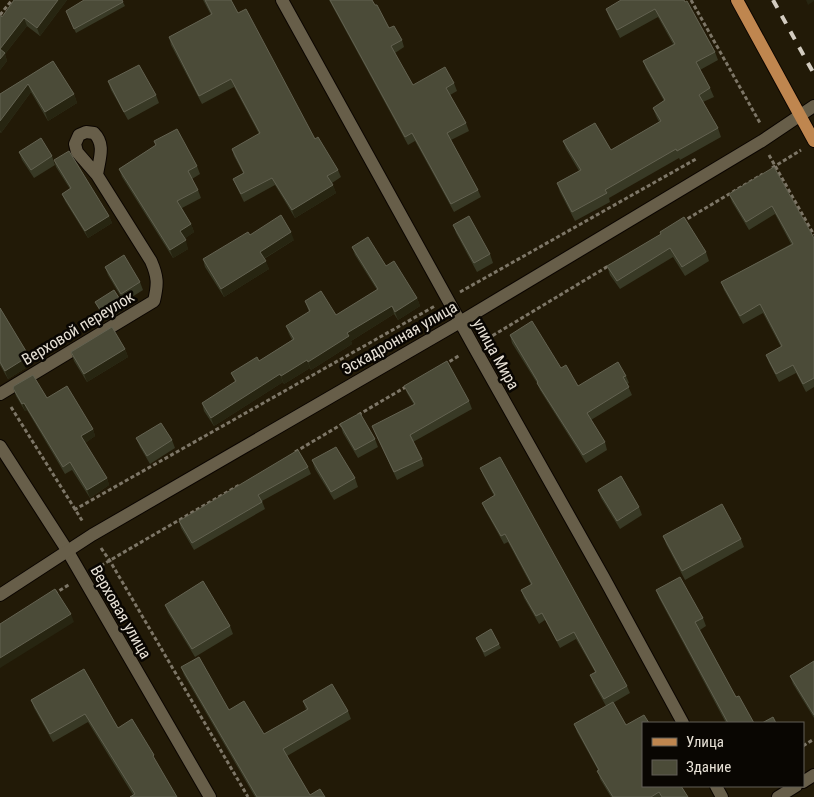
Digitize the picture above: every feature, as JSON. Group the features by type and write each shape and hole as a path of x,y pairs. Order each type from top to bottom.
{"main road":[{"path":"737,0 801,116 810,144"}],"street":[{"name":"улица Мира","path":"282,0 682,722"},
{"name":"Эскадронная улица","path":"0,596 67,550 460,322 762,141 814,106"},
{"name":"Верховой переулок","path":"1,394 154,301 157,288 157,274 151,261 97,175"},
{"name":"Верховая улица","path":"0,446 67,550 210,797"},
{"path":"778,797 794,787"}],"path":[{"path":"0,15 12,0"},
{"path":"691,0 760,123 762,141 814,235"},
{"path":"752,128 760,123"},
{"path":"675,226 810,144"},
{"path":"74,510 700,157"},
{"path":"440,367 616,262"},
{"path":"355,417 414,382"},
{"path":"1,394 74,510 110,561 248,797"},
{"path":"288,457 347,422"},
{"path":"49,597 245,481"}],"building":[{"path":"14,0 58,0 37,28 24,18 0,49 0,15 2,17"},
{"path":"84,0 122,0 123,2 74,29 66,11"},
{"path":"205,0 231,0 238,13 246,9 315,139 318,137 338,170 327,176 333,185 292,210 272,178 241,194 233,179 244,173 232,149 260,133 231,79 199,96 169,37 212,14"},
{"path":"330,0 372,0 377,5 389,28 394,26 402,40 391,46 413,85 445,67 454,83 446,88 466,123 447,133 478,190 451,204 412,133 405,137"},
{"path":"621,0 687,1 715,52 696,62 710,88 699,95 718,128 677,151 676,149 605,190 607,193 572,212 557,183 581,170 563,141 595,123 611,150 661,121 653,108 665,100 643,61 675,44 655,9 617,30 606,9"},
{"path":"0,49 5,53 0,59"},
{"path":"53,61 74,94 45,112 28,84 0,121 0,94"},
{"path":"139,65 156,95 124,112 108,81"},
{"path":"177,129 197,166 188,171 198,190 177,201 191,224 180,231 186,240 170,250 119,169 156,145 154,141"},
{"path":"41,138 52,156 31,170 19,152"},
{"path":"69,151 109,216 85,231 62,194 71,188 54,160"},
{"path":"774,167 814,238 814,378 803,384 793,365 776,374 766,355 782,346 760,304 740,316 721,282 793,244 772,206 746,222 729,194"},
{"path":"281,215 291,232 260,252 266,261 221,289 203,259 248,232 250,235"},
{"path":"469,216 490,254 474,263 453,225"},
{"path":"684,217 706,252 682,267 670,248 617,281 607,266 661,234 660,232"},
{"path":"368,237 386,266 394,261 417,298 395,312 392,306 347,333 349,336 308,362 307,360 281,376 280,374 211,418 202,403 236,381 231,373 257,357 259,361 294,339 286,326 310,311 305,301 321,291 336,315 378,289 352,247"},
{"path":"124,255 140,282 121,294 105,267"},
{"path":"114,290 123,304 104,316 95,302"},
{"path":"0,308 29,356 5,371 0,362"},
{"path":"532,321 561,368 566,365 578,386 618,362 626,376 623,377 629,387 587,413 605,442 583,455 537,383 510,335"},
{"path":"112,327 125,349 84,374 71,352"},
{"path":"447,361 469,401 410,435 422,459 394,472 372,426 415,404 404,386"},
{"path":"33,375 47,398 67,386 93,429 81,436 107,478 87,490 70,462 63,467 13,388"},
{"path":"360,413 375,439 355,450 340,424"},
{"path":"161,423 172,440 147,456 136,438"},
{"path":"336,447 355,478 331,492 312,460"},
{"path":"298,450 308,467 258,495 262,502 192,543 179,521"},
{"path":"500,457 627,686 604,699 590,675 596,672 574,632 557,641 542,613 536,616 521,590 532,584 505,534 501,536 482,503 495,495 480,468"},
{"path":"621,476 639,507 617,521 598,490"},
{"path":"722,504 741,539 682,571 663,536"},
{"path":"680,577 703,618 695,622 736,697 739,696 753,722 727,722 656,590"},
{"path":"203,581 230,626 192,649 165,605"},
{"path":"55,589 71,614 0,658 0,624"},
{"path":"491,629 499,644 484,652 476,638"},
{"path":"199,657 229,710 244,701 264,734 308,709 303,701 332,684 348,711 283,749 310,795 320,789 325,797 257,797 181,667"},
{"path":"814,661 814,715 790,676"},
{"path":"84,669 118,728 132,719 177,797 130,797 135,794 85,714 50,734 31,700"},
{"path":"613,702 626,725 644,715 648,722 642,722 642,787 682,787 688,797 662,797 659,792 651,797 613,797 597,771 599,770 574,724"},
{"path":"773,717 776,722 764,722"}],"railway":[{"path":"773,0 814,74"}]}
